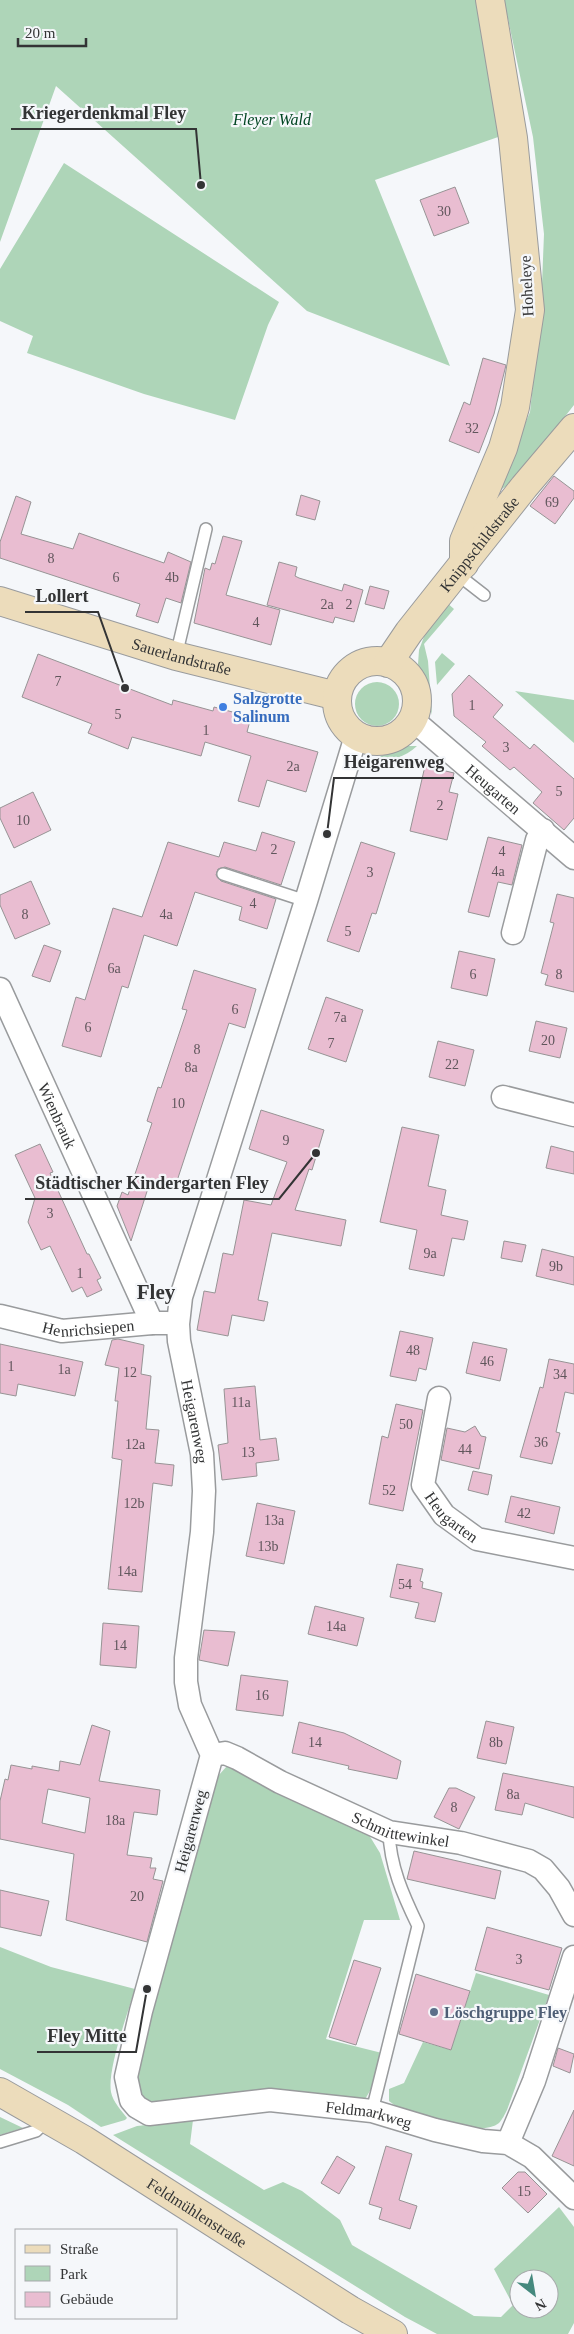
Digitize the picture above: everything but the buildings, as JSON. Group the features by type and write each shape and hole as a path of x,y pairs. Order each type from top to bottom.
{"street":[{"name":"Hoheleye","path":"461,569 464,541 503,448 515,407 530,310 513,138 490,0"},
{"name":"Knippschildstraße","path":"388,663 524,486 574,428"},
{"name":"Sauerlandstraße","path":"0,601 176,656 337,696"},
{"path":"371,662 388,663 403,671 414,685 417,703 413,720 402,732 388,740 372,741 356,736 345,726 338,712 337,696 343,680 354,668 371,662"},
{"name":"Heugarten","path":"413,720 574,858"},
{"name":"Heigarenweg","path":"143,2111 131,2100 126,2077 140,2011 212,1755 190,1704 186,1682 186,1658 202,1532 204,1491 202,1454 178,1324 181,1297 356,736"},
{"path":"513,933 537,840 543,830"},
{"name":"Wienbrauk","path":"0,989 152,1323"},
{"path":"503,1097 574,1115"},
{"name":"Henrichsiepen","path":"0,1316 62,1332 152,1323 178,1324"},
{"name":"Heugarten","path":"439,1398 423,1485 444,1514 477,1538 574,1558"},
{"name":"Schmittewinkel","path":"212,1755 224,1753 237,1758 280,1782 389,1832 461,1843 529,1861 543,1869 559,1888 574,1915"},
{"path":"508,2144 534,2081 574,1957"},
{"name":"Feldmühlenstraße","path":"0,2092 48,2119 350,2310 393,2334"},
{"name":"Feldmarkweg","path":"143,2111 149,2114 170,2113 270,2100 372,2111 435,2130 483,2141 508,2144 532,2157 574,2198"}],"lane":[{"path":"176,656 206,530"},
{"path":"461,569 484,595"},
{"path":"223,874 306,901"},
{"path":"372,2111 418,1926 401,1892 390,1853 389,1832"},
{"path":"0,2142 36,2131 48,2119"}],"green space":[{"name":"Fleyer Wald","path":"0,0 477,0 501,136 375,180 450,366 307,311 56,86 0,242"},
{"path":"504,0 574,0 574,405 516,479 495,494 530,412 541,309 544,234 533,137"},
{"path":"64,163 279,302 268,325 235,420 144,394 27,353 33,336 0,321 0,269"},
{"path":"446,602 454,609 424,644 428,661 432,715 418,664 419,650 425,634"},
{"path":"442,653 455,664 437,685 435,662"},
{"path":"373,682 381,682 393,688 399,704 393,720 381,726 373,726 361,720 355,708 355,700 361,688"},
{"path":"515,691 574,700 574,743"},
{"path":"407,746 417,746 406,754 394,759 368,761"},
{"path":"227,1766 232,1766 369,1835 380,1853 400,1920 364,1920 326,2039 382,2053 374,2084 364,2101 153,2104 141,2093 137,2078 137,2066 218,1776"},
{"path":"0,1947 51,1967 135,1989 119,2041 111,2082 112,2096 127,2118 125,2120 101,2127 68,2105 0,2069"},
{"path":"476,1973 549,1995 503,2117 499,2123 490,2127 464,2127 397,2107 389,2101 389,2089 404,2083 423,2042 451,2050"},
{"path":"0,2117 23,2128 0,2135"},
{"path":"193,2120 190,2144 264,2190 283,2182 302,2191 340,2220 352,2245 474,2316 501,2317 509,2309 509,2319 559,2319 559,2269 509,2269 509,2297 494,2269 559,2207 574,2227 574,2323 568,2334 437,2334 405,2317 113,2135 137,2126"}],"place":[{"name":"Kriegerdenkmal Fley","path":"201,185"},
{"name":"Lollert","path":"125,688"},
{"name":"Salzgrotte Salinum","path":"223,707"},
{"name":"Heigarenweg","path":"327,834"},
{"name":"Städtischer Kindergarten Fley","path":"316,1153"},
{"name":"Fley Mitte","path":"147,1989"},
{"name":"Löschgruppe Fley","path":"434,2012"}],"district":[{"name":"Fley","path":"156,1292"}]}
